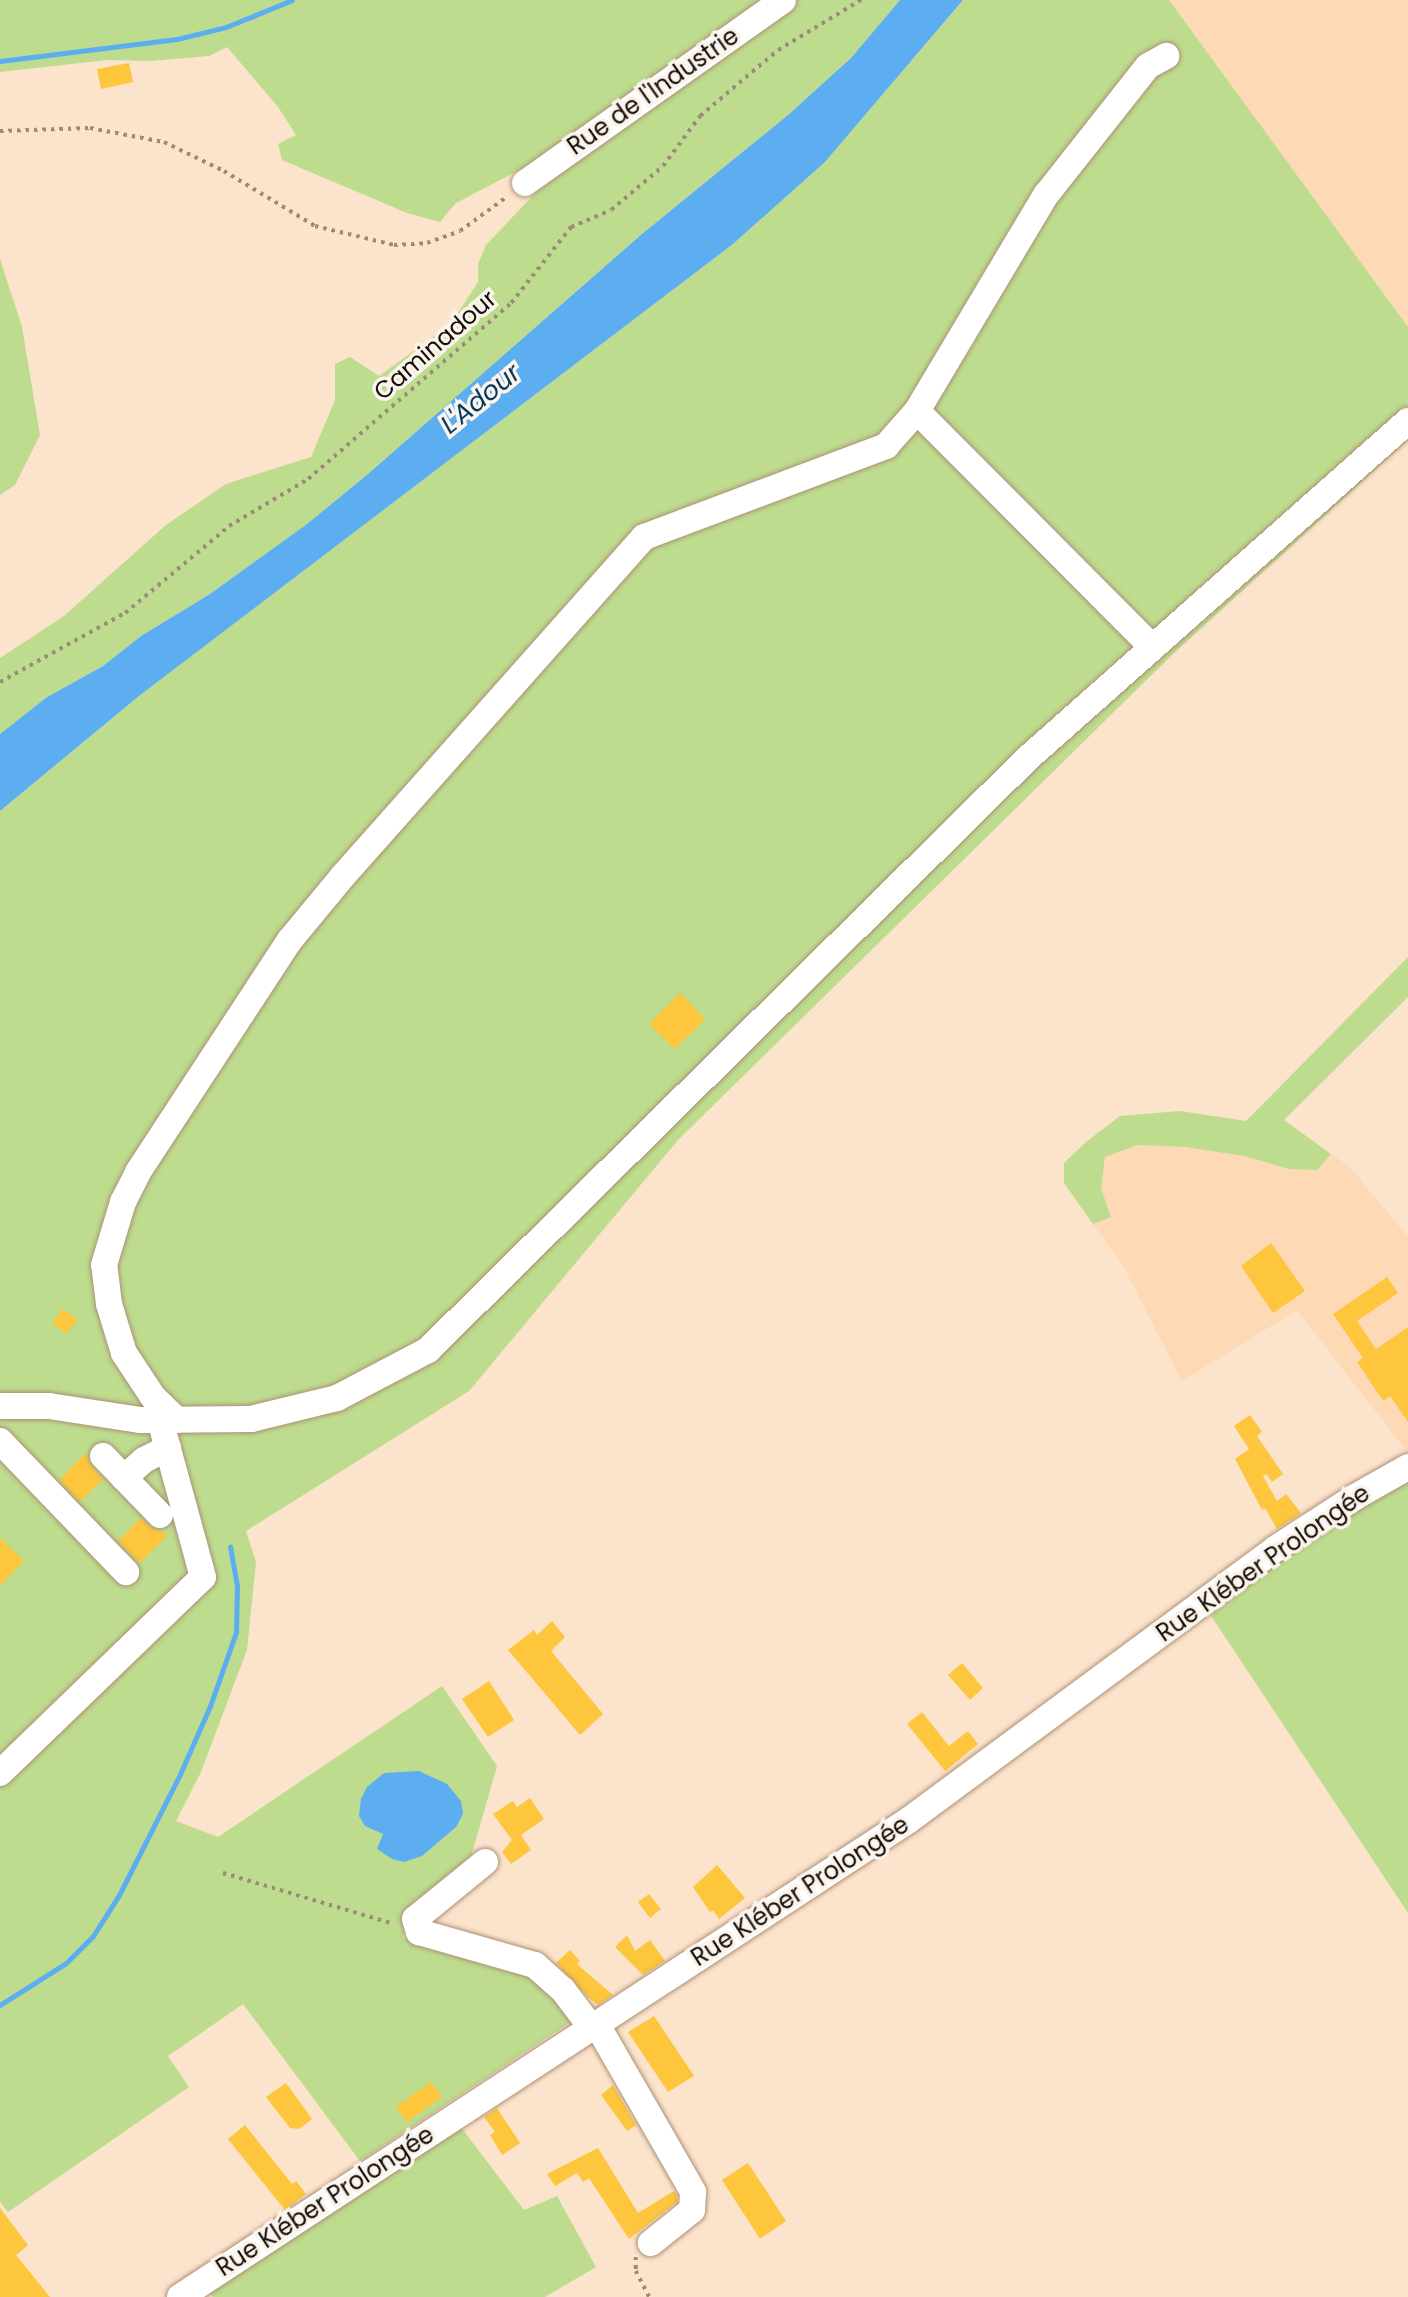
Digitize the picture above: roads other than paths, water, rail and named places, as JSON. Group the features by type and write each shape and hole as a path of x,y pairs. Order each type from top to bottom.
{"street":[{"name":"Rue de l'Industrie","path":"524,183 783,0"},
{"path":"0,1773 203,1577 168,1448 169,1420 124,1353 109,1304 104,1265 123,1202 138,1172 290,940 343,876 645,537 886,446 916,411 1046,195 1148,66 1166,56"},
{"path":"916,411 1152,647"},
{"path":"0,1406 49,1406 169,1420 251,1419 337,1398 428,1350 1028,758 1408,421"},
{"path":"0,1441 126,1572"},
{"path":"124,1478 144,1460 168,1448"},
{"path":"103,1456 160,1515"},
{"name":"Rue Kléber Prolongée","path":"180,2297 909,1820 1275,1549 1355,1497 1408,1467"},
{"path":"485,1862 415,1919 419,1931 535,1965 563,1990 593,2025 693,2192 692,2210 651,2243"}],"water":[{"name":"L'Adour","path":"900,0 963,0 825,162 733,244 139,696 0,811 0,734 47,697 103,666 141,636 210,594 307,524 368,474 642,234 788,115 851,58"},
{"path":"419,1771 447,1784 461,1801 463,1814 456,1827 422,1856 404,1862 392,1859 377,1849 383,1834 365,1826 359,1816 361,1799 367,1787 384,1773"}],"waterway":[{"path":"0,61 177,39 226,27 292,0"},
{"path":"0,2005 66,1963 93,1936 119,1895 180,1774 210,1706 236,1632 237,1586 230,1547"}]}
